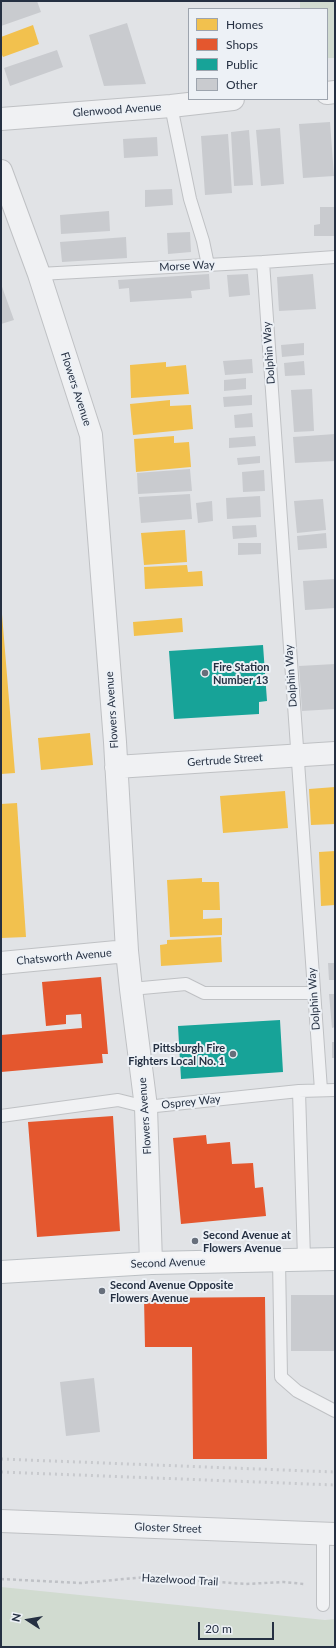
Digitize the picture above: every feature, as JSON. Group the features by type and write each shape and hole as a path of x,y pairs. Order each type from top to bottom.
{"main road":[{"name":"Second Avenue","path":"1,1272 151,1263 335,1259"}],"street":[{"name":"Glenwood Avenue","path":"1,119 171,106 224,100"},
{"name":"Flowers Avenue","path":"1,170 39,274 91,435 116,767 130,989 146,1107 151,1263"},
{"name":"Gertrude Street","path":"116,767 335,753"},
{"name":"Chatsworth Avenue","path":"1,963 127,951"},
{"name":"Gloster Street","path":"1,1522 329,1534"}],"lane":[{"path":"171,106 190,199 203,241 208,265"},
{"name":"Morse Way","path":"39,274 335,257"},
{"name":"Dolphin Way","path":"263,262 296,756 321,1090"},
{"path":"130,989 186,984 204,993 314,993"},
{"name":"Osprey Way","path":"1,1116 118,1100 146,1107 299,1091 335,1090"},
{"path":"299,1091 304,1259"},
{"path":"279,1260 281,1377 297,1391 335,1411"},
{"path":"323,1605 329,1534"}],"path":[{"name":"Hazelwood Trail","path":"1,1579 81,1583 146,1577 246,1584 284,1582 324,1585"}],"shaded area":[{"path":"300,1 335,1 335,58 328,58 328,8 300,8"},
{"path":"1,1587 325,1620 335,1619 335,1647 1,1647"}],"building: Homes":[{"path":"33,25 39,44 3,57 1,53 1,37"},
{"path":"166,362 166,367 186,365 189,394 131,398 130,365"},
{"path":"170,400 170,406 191,405 193,429 133,435 130,404"},
{"path":"174,436 174,443 189,442 191,467 136,472 134,439"},
{"path":"185,530 187,562 144,565 141,533"},
{"path":"187,565 188,572 202,571 203,586 145,589 144,567"},
{"path":"1,602 15,773 1,774"},
{"path":"182,618 183,632 134,636 133,622"},
{"path":"90,733 93,765 41,770 38,738"},
{"path":"335,787 335,824 311,825 309,789"},
{"path":"285,791 288,828 223,833 220,796"},
{"path":"17,803 26,937 1,938 1,804"},
{"path":"335,851 335,905 321,906 319,852"},
{"path":"202,878 202,882 219,882 220,910 203,910 203,919 222,918 222,935 170,937 167,880"},
{"path":"221,937 222,962 161,966 160,945 167,944 167,940"}],"building: Shops":[{"path":"101,977 108,1054 102,1054 103,1063 1,1072 1,1035 82,1028 81,1014 66,1015 66,1024 46,1026 42,982"},
{"path":"113,1116 120,1231 37,1237 28,1122"},
{"path":"206,1135 207,1144 230,1142 232,1164 253,1163 255,1188 263,1187 266,1216 181,1224 173,1138"},
{"path":"265,1297 267,1459 193,1459 192,1347 145,1347 144,1298"}],"building: Public":[{"path":"263,645 267,701 259,702 259,714 174,719 169,651"},
{"path":"280,1020 283,1072 181,1079 178,1026"}],"building: Other":[{"path":"1,1 37,1 41,12 1,26"},
{"path":"127,23 146,84 104,86 89,35"},
{"path":"57,50 63,67 10,86 4,68"},
{"path":"330,122 334,176 303,178 299,124"},
{"path":"280,128 284,184 261,186 256,130"},
{"path":"249,130 253,185 234,186 231,132"},
{"path":"228,134 232,193 205,195 201,136"},
{"path":"157,137 158,156 124,158 123,139"},
{"path":"172,189 173,205 145,207 145,190"},
{"path":"320,207 335,207 335,236 314,236 314,225 320,224"},
{"path":"109,211 110,231 61,234 60,215"},
{"path":"190,232 191,252 168,254 167,233"},
{"path":"126,237 127,258 62,262 60,242"},
{"path":"209,274 210,289 191,291 192,298 130,302 129,288 119,289 118,280"},
{"path":"248,274 250,295 229,297 227,275"},
{"path":"313,274 316,309 279,311 277,277"},
{"path":"1,284 14,320 1,324"},
{"path":"304,343 304,355 282,357 281,345"},
{"path":"252,359 253,373 225,375 223,361"},
{"path":"304,361 305,375 285,376 284,363"},
{"path":"246,378 246,389 224,391 224,380"},
{"path":"312,389 314,431 294,432 291,390"},
{"path":"252,395 252,405 224,407 223,397"},
{"path":"252,413 253,427 235,428 234,415"},
{"path":"335,434 335,461 295,463 293,437"},
{"path":"255,436 256,446 229,448 229,438"},
{"path":"260,456 260,463 238,465 237,458"},
{"path":"190,469 192,491 138,494 137,473"},
{"path":"264,470 265,491 243,492 242,472"},
{"path":"190,494 192,519 141,523 139,497"},
{"path":"260,496 261,517 227,519 226,498"},
{"path":"323,499 326,530 297,533 294,501"},
{"path":"212,501 213,521 198,523 196,503"},
{"path":"256,525 257,537 233,539 232,526"},
{"path":"326,533 327,548 298,550 297,536"},
{"path":"238,543 261,543 261,554 238,555"},
{"path":"335,579 335,608 305,610 303,581"},
{"path":"335,664 335,709 302,711 299,666"},
{"path":"328,963 335,963 335,980 329,980"},
{"path":"329,994 335,994 335,1027 332,1028"},
{"path":"332,1042 335,1042 335,1058 332,1058"},
{"path":"291,1295 335,1295 335,1351 291,1351"},
{"path":"94,1378 100,1432 66,1436 60,1382"}],"railway":[{"path":"1,1459 335,1472"},
{"path":"1,1472 335,1485"}],"place":[{"name":"Fire Station Number 13","path":"205,673"},
{"name":"Pittsburgh Fire Fighters Local No. 1","path":"233,1054"},
{"name":"Second Avenue at Flowers Avenue","path":"195,1241"},
{"name":"Second Avenue Opposite Flowers Avenue","path":"102,1291"}]}
